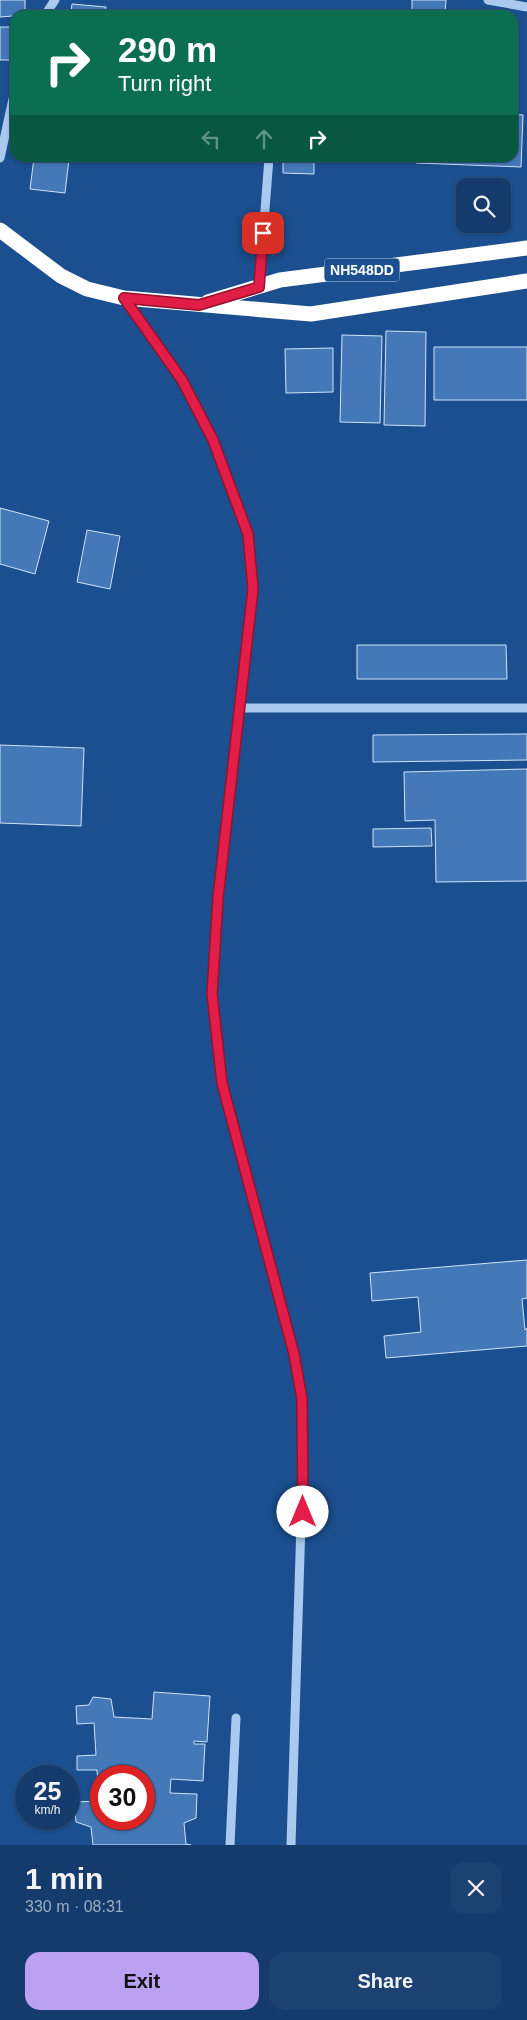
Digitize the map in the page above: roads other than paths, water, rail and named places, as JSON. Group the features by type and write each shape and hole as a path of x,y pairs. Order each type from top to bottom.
{"highway":[{"name":"NH548DD","path":"0,230 61,276 87,289 124,298 311,314 527,281"},
{"name":"NH548DD","path":"199,305 280,280 527,248"}],"street":[{"path":"488,0 527,7"},
{"path":"0,158 10,113"},
{"path":"259,287 269,162"},
{"path":"124,298 182,380 213,440 248,534 253,589 217,917 212,994 222,1083 294,1354 302,1399 303,1512 291,1845"},
{"path":"240,708 527,708"},
{"path":"230,1845 236,1718"}]}
